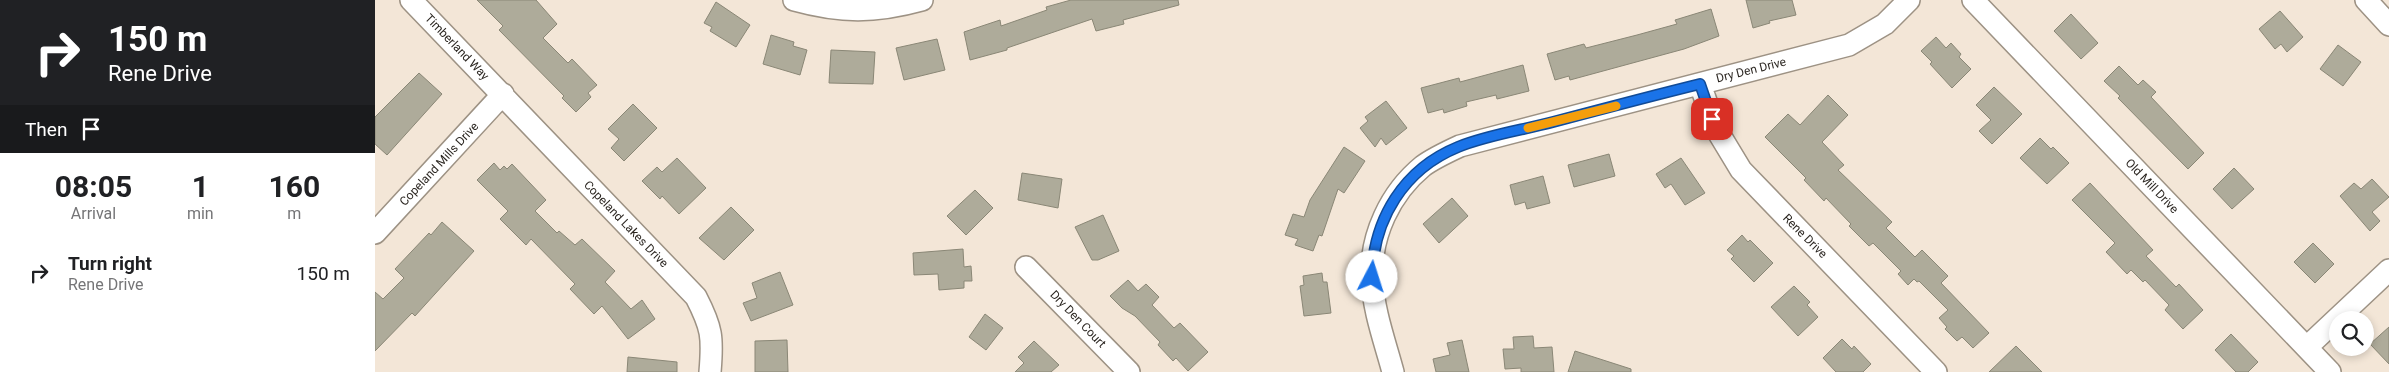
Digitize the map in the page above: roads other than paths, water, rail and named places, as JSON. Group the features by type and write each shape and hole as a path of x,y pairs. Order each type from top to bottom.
{"street":[{"name":"Timberland Way","path":"411,0 503,94"},
{"path":"793,0 826,8 859,11 892,8 922,0"},
{"name":"Dry Den Drive","path":"1393,372 1375,302 1372,260 1383,220 1394,197 1423,166 1460,146 1849,45 1885,24 1909,0"},
{"name":"Old Mill Drive","path":"1973,0 2330,372"},
{"path":"2365,0 2389,25"},
{"name":"Rene Drive","path":"1700,84 1715,127 1741,170 1936,372"},
{"name":"Copeland Mills Drive","path":"375,233 503,94"},
{"name":"Copeland Lakes Drive","path":"503,94 696,297 709,323 712,348 710,372"},
{"name":"Dry Den Court","path":"1026,267 1129,372"},
{"path":"2307,347 2389,270"}]}
